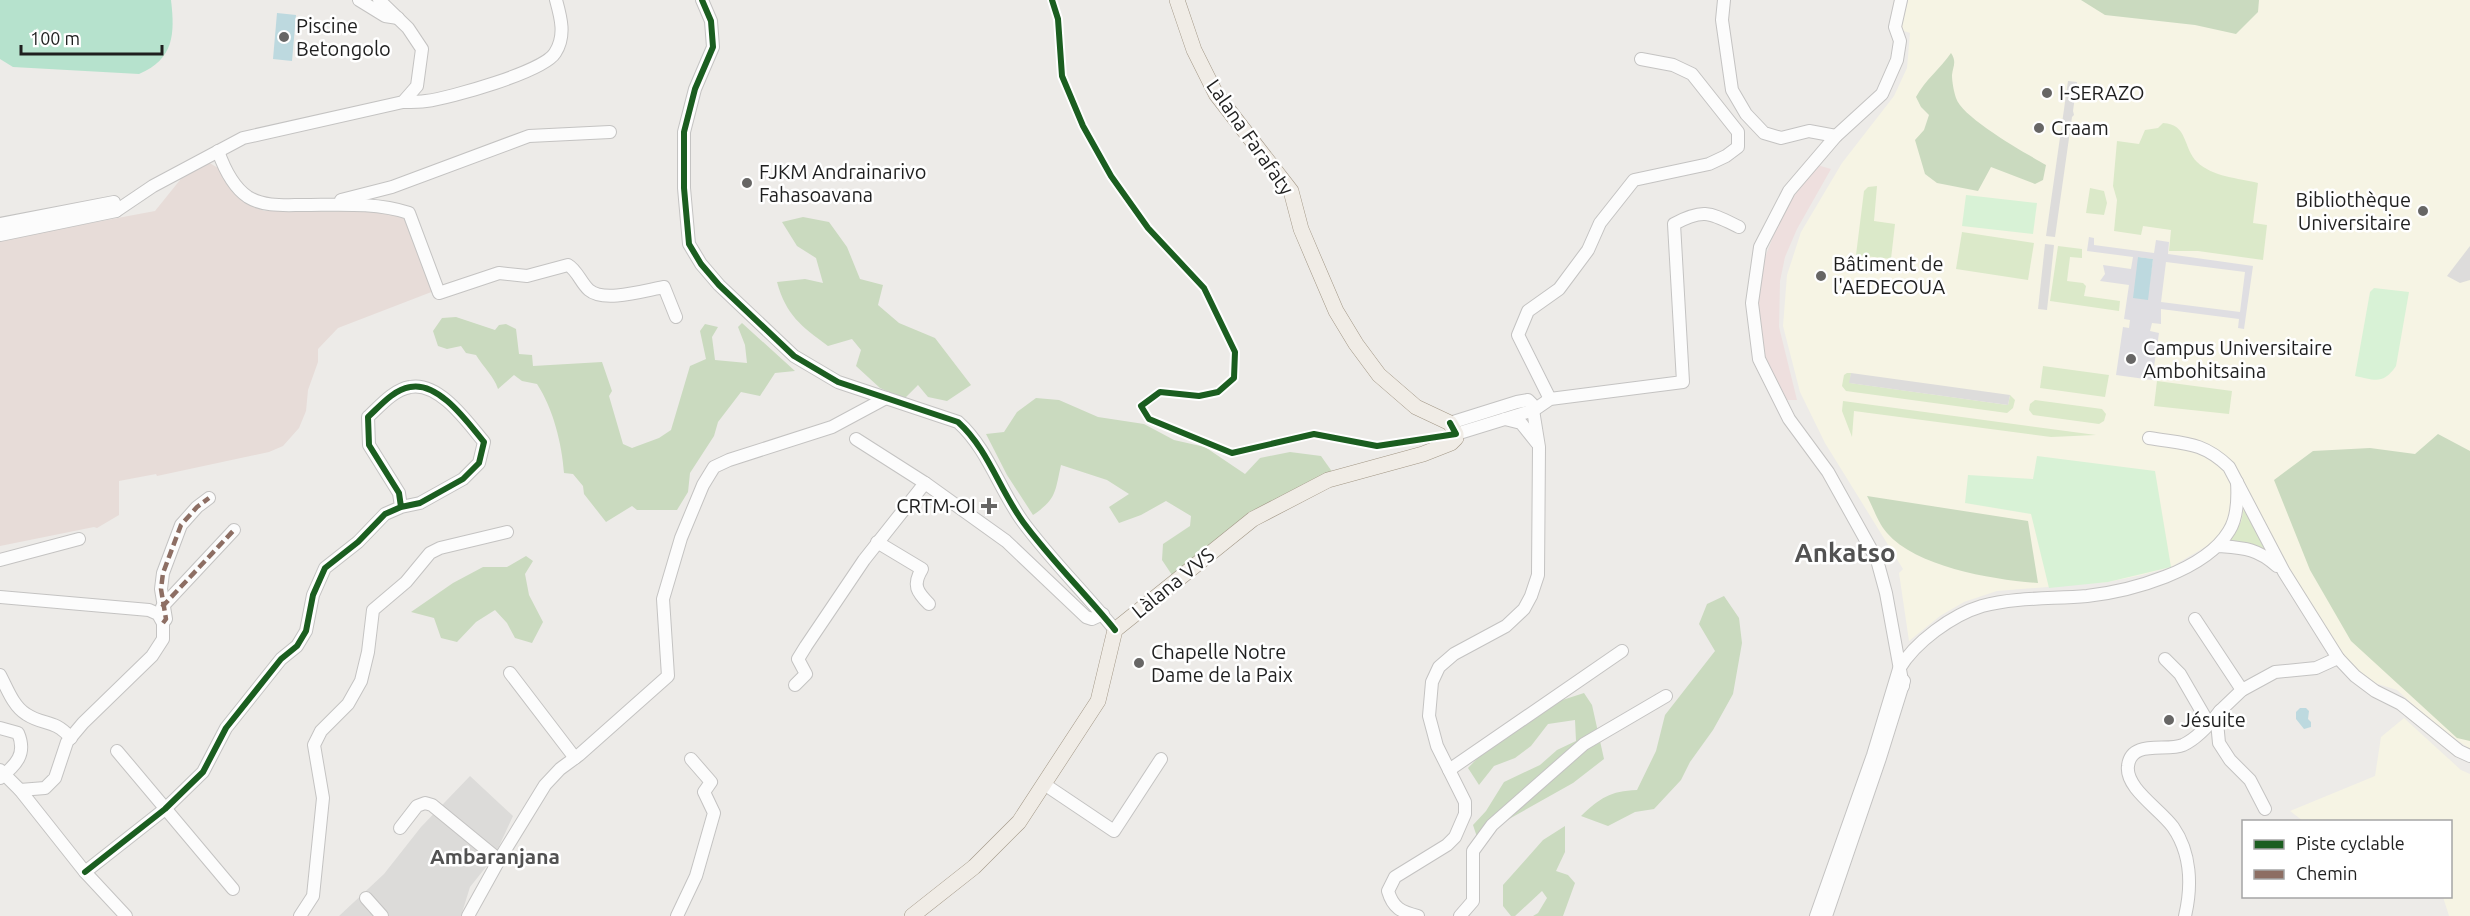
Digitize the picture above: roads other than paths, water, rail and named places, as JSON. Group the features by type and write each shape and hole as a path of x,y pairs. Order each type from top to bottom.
{"main road":[{"name":"Lalana Farafaty","path":"1177,0 1194,50 1216,94 1291,191 1301,229 1319,272 1336,312 1356,344 1379,375 1416,407 1453,428"},
{"name":"Làlana VVS","path":"912,916 974,867 1019,822 1098,701 1115,630 1253,519 1328,480 1424,454 1451,442 1456,438 1453,428"}],"street":[{"path":"359,0 385,16 399,18"},
{"path":"379,0 399,18 422,49 417,86 403,102"},
{"path":"0,235 116,211 153,186 243,138 403,102 426,101 504,81 554,56 561,42 563,28 556,0"},
{"path":"702,0 711,21 713,47 694,89 684,132 684,188 689,244 700,264 794,356 838,382 958,422 973,436 1021,520 1060,569 1103,614 1115,630"},
{"path":"1724,0 1722,20 1732,90 1746,114 1764,133 1781,138 1809,131 1836,136"},
{"path":"1901,0 1896,27 1900,41 1897,60 1882,94 1836,136 1789,191 1760,247 1752,303 1759,360 1789,418 1828,472 1877,560 1886,593 1903,686"},
{"path":"1551,399 1518,335 1528,311 1559,289 1588,250 1600,224 1634,180 1709,164 1738,147 1738,132 1692,74 1673,65 1641,59"},
{"path":"299,205 309,201 346,200 392,187 529,136 610,132"},
{"path":"218,151 234,184 249,198 274,206 366,206 394,208 409,213 439,293 499,273 527,276 568,265 581,284 594,295 615,296 664,287 676,317"},
{"path":"0,224 114,202 116,211"},
{"path":"1453,428 1504,419 1534,410 1551,399 1683,382 1674,224 1692,214 1713,214 1739,227"},
{"path":"85,872 165,808 203,772 233,719 281,659 297,646 306,631 313,595 325,568 358,542 385,514 401,507 420,503 463,479 479,463 483,442 453,406 436,392 412,386 396,393 368,417 369,445 399,493 401,507"},
{"path":"468,916 545,785 668,676 663,599 681,538 703,485 714,467 729,460 832,427 886,398"},
{"path":"1418,916 1401,913 1391,902 1388,891 1395,877 1447,845 1455,837 1465,814 1465,802 1437,746 1429,716 1432,682 1439,667 1454,654 1506,626 1524,609 1538,575 1539,447 1532,404 1528,400 1453,428"},
{"path":"1504,419 1514,420 1525,426 1539,447"},
{"path":"2149,438 2200,446 2229,466 2284,572 2338,658 2374,691 2401,704 2459,751 2470,756"},
{"path":"856,439 925,483 1005,541 1086,617 1092,619 1103,614"},
{"path":"1816,916 1873,755 1899,669 1913,650 1952,620 1980,607 2003,602 2090,596 2148,583 2186,567 2218,546 2230,529 2238,504 2237,482"},
{"path":"795,685 806,674 798,659 877,542 925,483"},
{"path":"20,790 45,788 55,778 67,742 83,723 152,656 163,639 166,619 162,607 163,573 181,525 197,507 209,498"},
{"path":"162,607 234,530"},
{"path":"300,916 313,896 323,798 314,745 321,731 348,704 361,681 368,652 373,610 406,582 430,553 440,548 507,532"},
{"path":"0,560 79,539"},
{"path":"877,542 922,569 915,585 917,591 929,604"},
{"path":"2218,546 2248,549 2264,554 2284,572"},
{"path":"0,597 149,610 158,614 164,623"},
{"path":"2195,618 2241,690"},
{"path":"1826,916 1913,650"},
{"path":"1449,770 1622,651"},
{"path":"2185,916 2189,872 2182,845 2173,828 2133,787 2128,775 2131,756 2149,747 2175,748 2186,744 2209,724 2241,690 2275,672 2316,668 2338,658"},
{"path":"2165,659 2180,674 2209,724"},
{"path":"510,673 575,758"},
{"path":"0,675 16,705 24,713 57,725 71,738"},
{"path":"1460,916 1473,901 1473,851 1492,825 1584,744 1666,696"},
{"path":"2220,711 2217,722 2218,742 2230,760 2250,780 2265,808"},
{"path":"0,728 18,733 23,748 20,759 2,774 20,790 85,872 127,916"},
{"path":"117,751 233,889"},
{"path":"677,916 696,876 714,813 704,792 711,782 691,759"},
{"path":"1044,784 1114,831 1161,759"},
{"path":"400,828 417,806 425,803 432,805 499,860"},
{"path":"366,898 382,916"}],"water":[{"name":"Piscine Betongolo","path":"277,13 296,15 292,61 273,59"},
{"path":"2138,257 2153,259 2148,300 2133,298"},
{"path":"2300,708 2306,708 2309,711 2308,719 2311,727 2304,729 2296,719 2296,712"}],"place":[{"name":"Piscine Betongolo","path":"284,37"},
{"name":"I-SERAZO","path":"2047,93"},
{"name":"Craam","path":"2039,128"},
{"name":"FJKM Andrainarivo Fahasoavana","path":"747,183"},
{"name":"Bibliothèque Universitaire","path":"2423,211"},
{"name":"Bâtiment de l'AEDECOUA","path":"1821,276"},
{"name":"Campus Universitaire Ambohitsaina","path":"2131,359"},
{"name":"CRTM-OI","path":"989,506"},
{"name":"Chapelle Notre Dame de la Paix","path":"1139,663"},
{"name":"Jésuite","path":"2169,720"}],"district":[{"name":"Ankatso","path":"1845,553"},
{"name":"Ambaranjana","path":"495,857"}]}
